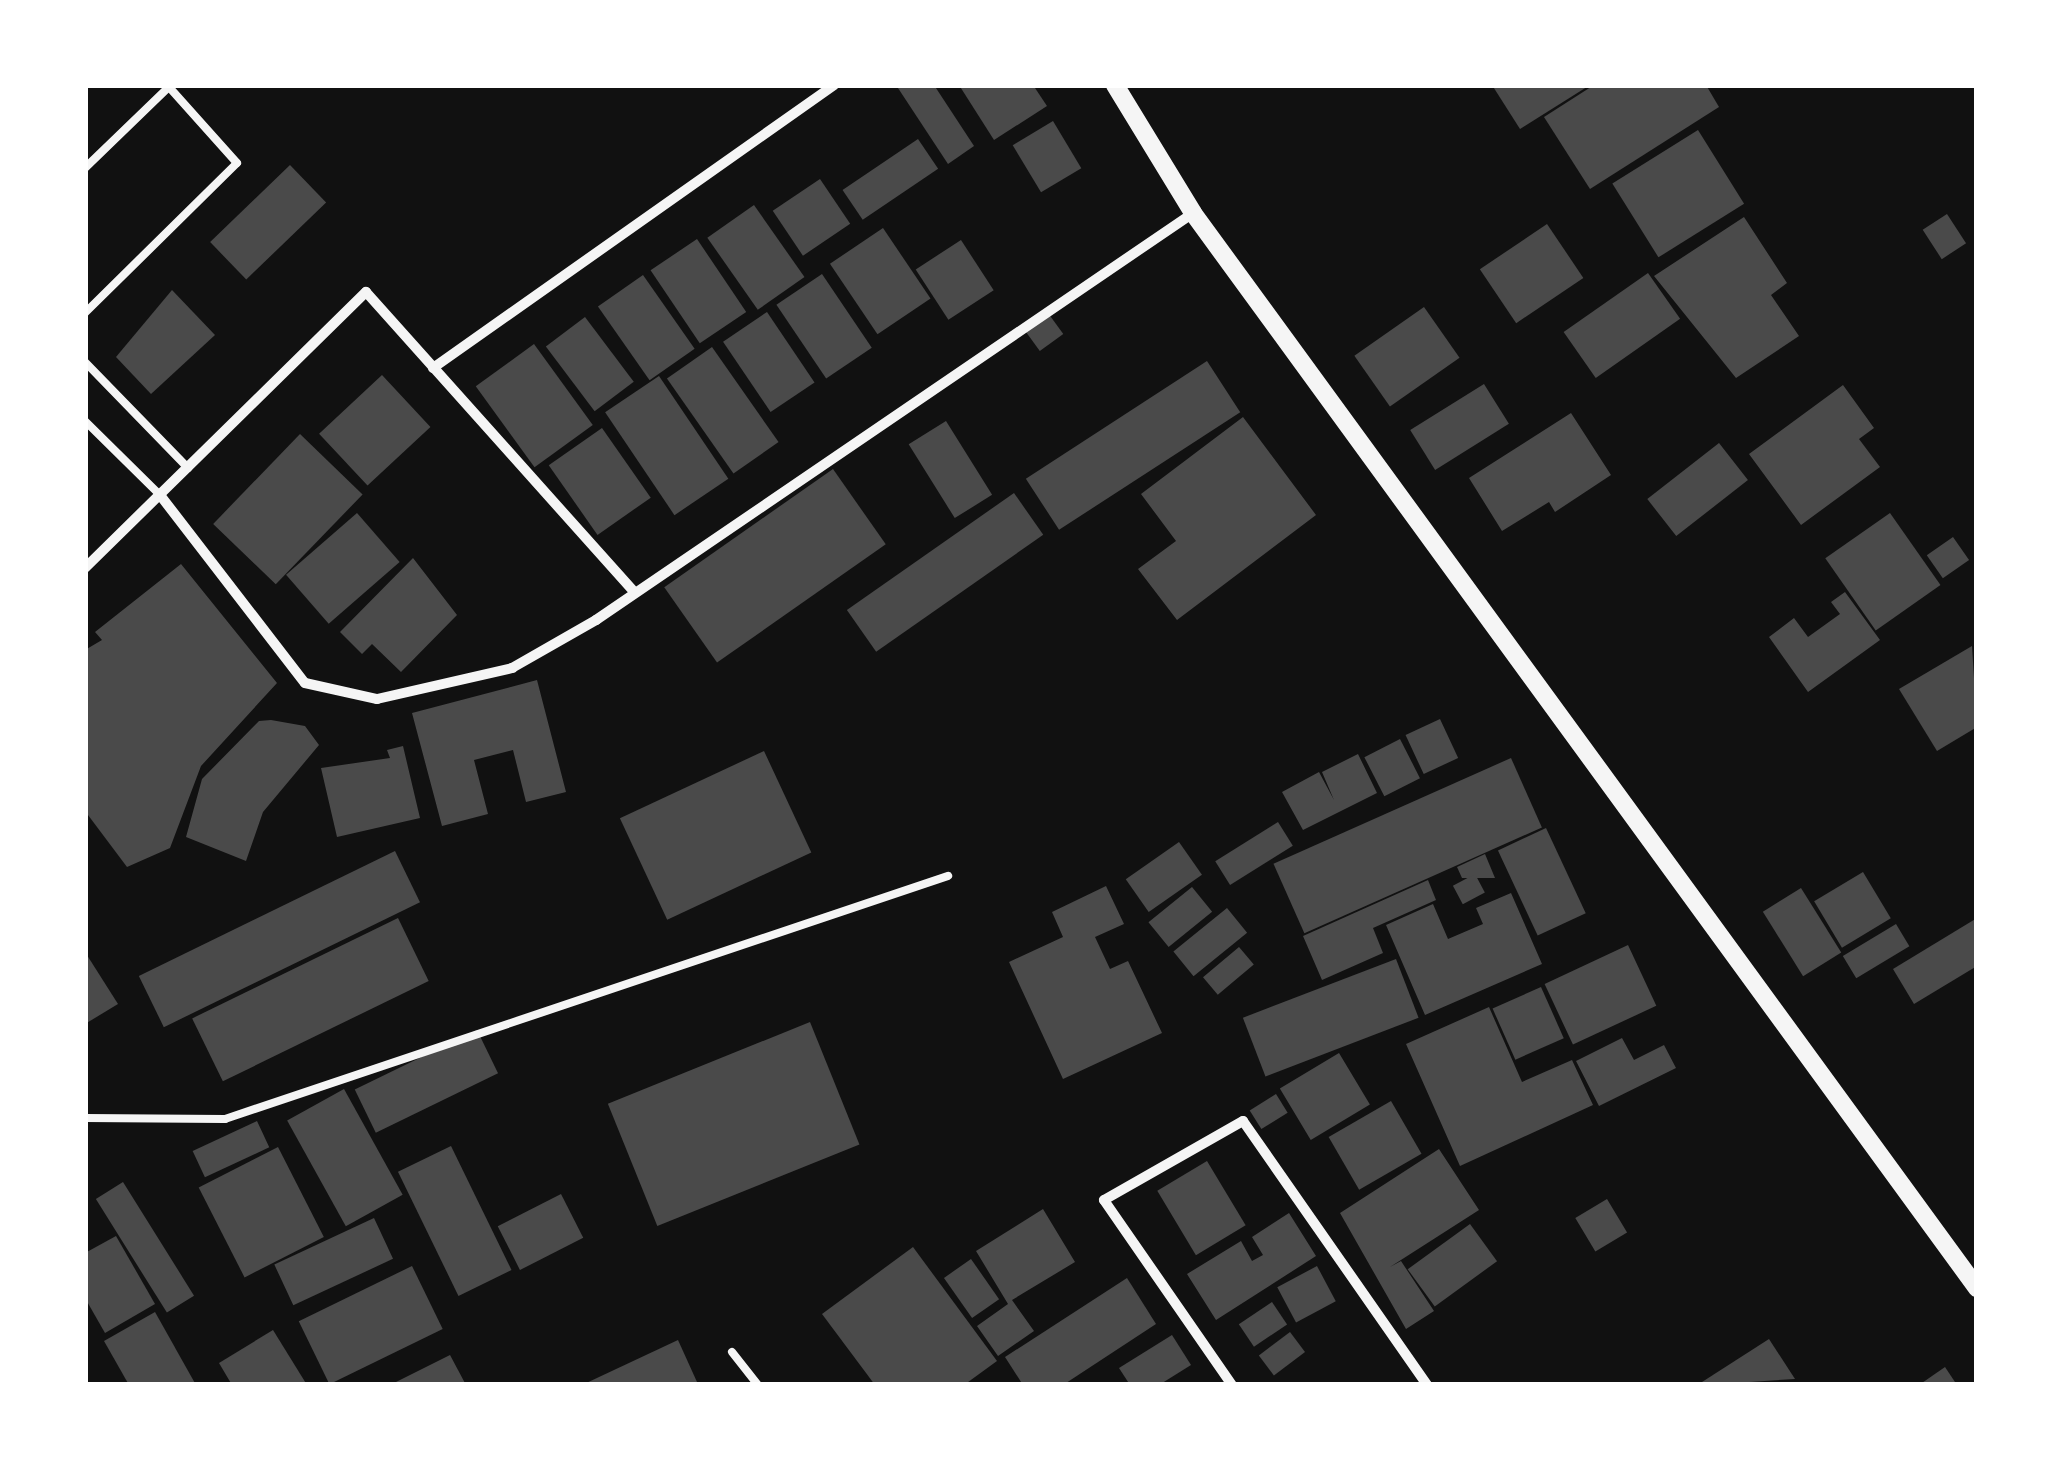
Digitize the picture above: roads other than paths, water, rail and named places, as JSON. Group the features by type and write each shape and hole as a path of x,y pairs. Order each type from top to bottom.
{"street":[{"path":"433,368 834,85"},
{"path":"1115,85 1193,214 1977,1288"},
{"path":"160,496 305,682 377,700 512,668 1193,214"},
{"path":"85,568 366,292 632,590"},
{"path":"1232,1385 1104,1200 1243,1121 1427,1385"}],"lane":[{"path":"85,168 168,88 238,163 85,312"},
{"path":"85,362 188,468"},
{"path":"85,421 160,496"},
{"path":"85,1118 226,1119 948,876"},
{"path":"732,1352 758,1385"}]}
